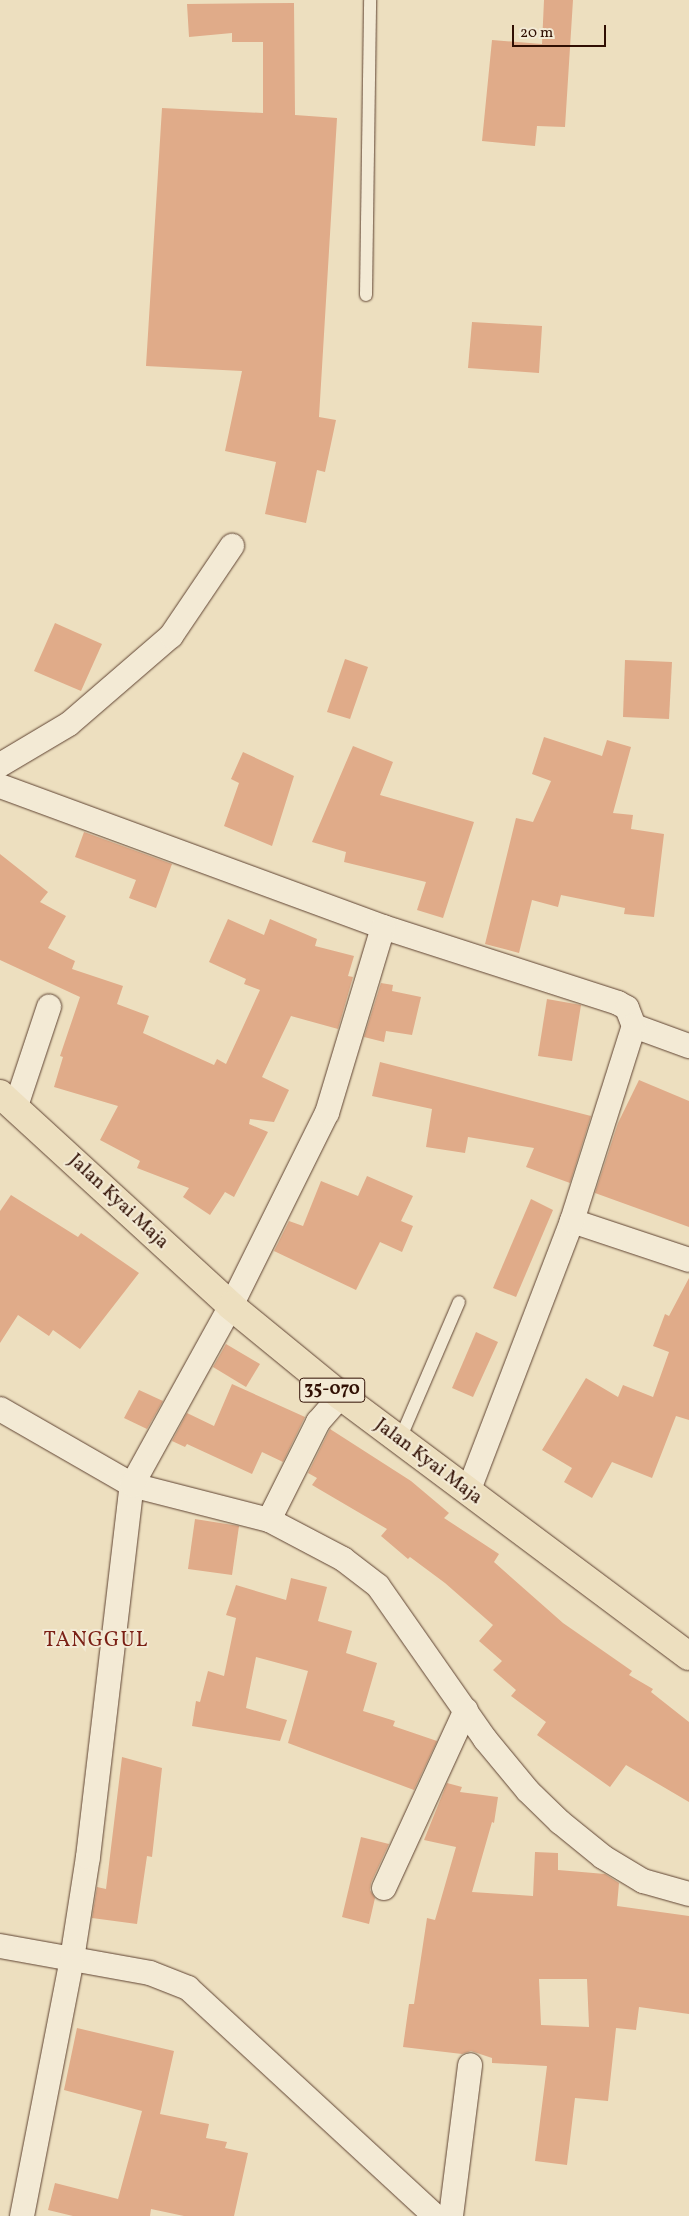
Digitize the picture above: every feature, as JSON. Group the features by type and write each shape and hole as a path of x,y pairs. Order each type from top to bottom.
{"main road":[{"name":"Jalan Kyai Maja","path":"8,1101 231,1306 341,1396 689,1656"}],"street":[{"path":"0,765 69,724 171,636 232,546"},
{"path":"0,786 383,927 618,1003 628,1008 634,1026 572,1221 468,1492"},
{"path":"24,2216 72,1959 88,1857 137,1474 231,1306 327,1113 383,927"},
{"path":"8,1101 49,1007"},
{"path":"634,1026 689,1046"},
{"path":"572,1221 689,1260"},
{"path":"276,1505 318,1422 341,1396"},
{"path":"0,1409 137,1474 276,1505 378,1586 466,1710 528,1791 603,1858 644,1881 689,1894"},
{"path":"384,1888 466,1710"},
{"path":"0,1946 150,1973 188,1988 435,2216"},
{"path":"451,2216 470,2064"}],"lane":[{"path":"366,295 370,0"},
{"path":"400,1439 459,1302"}],"building":[{"path":"544,0 573,0 565,127 537,126 535,146 482,141 492,40 542,44"},
{"path":"294,3 295,115 337,118 319,417 336,420 325,472 317,470 306,523 265,514 276,462 225,451 242,371 146,366 162,108 263,113 263,42 232,42 232,33 189,37 187,4"},
{"path":"472,322 542,326 539,373 468,368"},
{"path":"55,623 102,644 81,691 34,671"},
{"path":"345,659 368,667 350,719 327,712"},
{"path":"625,660 672,662 669,719 623,717"},
{"path":"544,737 602,756 607,740 631,747 613,813 633,815 631,829 664,834 654,917 624,914 625,908 561,895 558,907 532,900 519,953 485,944 516,818 533,822 551,781 532,774"},
{"path":"353,746 393,762 380,795 474,822 443,918 417,910 426,882 344,862 346,852 312,842"},
{"path":"243,752 294,776 272,846 224,826 239,783 231,779"},
{"path":"84,832 172,864 156,908 129,898 136,880 75,857"},
{"path":"0,854 48,892 40,902 66,916 48,948 75,961 72,969 123,986 117,1004 149,1016 143,1033 214,1065 217,1059 226,1064 260,990 244,984 246,979 209,962 228,919 264,935 270,919 317,939 315,946 354,956 348,976 353,977 338,1029 291,1016 262,1077 289,1090 274,1122 250,1119 249,1124 268,1132 234,1197 225,1192 210,1215 183,1197 189,1188 137,1168 140,1161 100,1140 118,1106 54,1087 63,1057 60,1056 80,997 0,960"},
{"path":"381,983 393,985 392,991 421,997 412,1035 386,1031 384,1042 364,1037"},
{"path":"547,999 581,1005 572,1061 538,1056"},
{"path":"380,1062 591,1116 570,1183 526,1167 534,1148 468,1137 465,1153 426,1147 432,1109 372,1096"},
{"path":"639,1080 689,1101 689,1227 595,1193 618,1123"},
{"path":"367,1176 413,1196 401,1221 413,1226 402,1252 380,1242 356,1290 274,1251 289,1221 303,1226 321,1181 358,1196"},
{"path":"11,1195 78,1237 81,1233 139,1273 80,1349 53,1330 49,1336 18,1315 0,1343 0,1211"},
{"path":"531,1199 553,1210 516,1297 493,1288"},
{"path":"689,1278 689,1420 676,1416 652,1478 612,1462 592,1498 564,1482 572,1468 542,1450 586,1378 618,1397 623,1385 653,1397 669,1352 653,1346 665,1314 669,1316"},
{"path":"476,1332 498,1342 473,1397 452,1388"},
{"path":"226,1344 260,1364 246,1387 213,1367"},
{"path":"232,1384 305,1417 283,1462 262,1452 252,1474 187,1444 185,1447 172,1441 187,1413 214,1426"},
{"path":"139,1390 163,1401 147,1429 124,1418"},
{"path":"330,1429 411,1481 449,1513 444,1518 499,1554 494,1562 563,1623 632,1671 629,1675 653,1689 651,1692 689,1722 689,1802 626,1765 610,1787 537,1735 546,1722 511,1696 516,1690 493,1670 502,1661 479,1641 493,1625 445,1583 410,1557 408,1559 381,1536 387,1529 312,1485 317,1478 308,1473"},
{"path":"195,1519 239,1526 232,1575 188,1569"},
{"path":"291,1578 327,1587 318,1621 352,1631 346,1653 377,1663 363,1711 395,1721 393,1726 437,1741 414,1790 288,1743 308,1671 256,1657 246,1708 287,1720 280,1741 192,1726 196,1701 200,1702 208,1671 224,1676 236,1618 226,1615 236,1585 286,1600"},
{"path":"122,1757 162,1768 152,1857 147,1856 137,1924 92,1918 97,1887 106,1889"},
{"path":"447,1783 462,1787 460,1792 498,1797 494,1823 492,1822 472,1892 533,1896 535,1852 558,1853 558,1870 605,1874 619,1883 617,1906 689,1916 689,2014 639,2007 636,2030 616,2028 608,2101 575,2098 567,2165 535,2161 547,2066 492,2063 492,2058 471,2051 462,2054 403,2047 409,2004 414,2004 427,1918 435,1920 456,1847 424,1840","holes":["539,1979 587,1979 589,2027 541,2025"]},
{"path":"361,1837 389,1844 371,1883 370,1890 375,1898 369,1924 342,1917"},
{"path":"77,2028 174,2051 160,2114 209,2124 206,2138 227,2142 225,2148 248,2153 234,2216 184,2216 151,2209 150,2216 73,2216 48,2210 55,2183 118,2199 142,2111 64,2090"}],"district":[{"name":"TANGGUL","path":"96,1641"}]}
